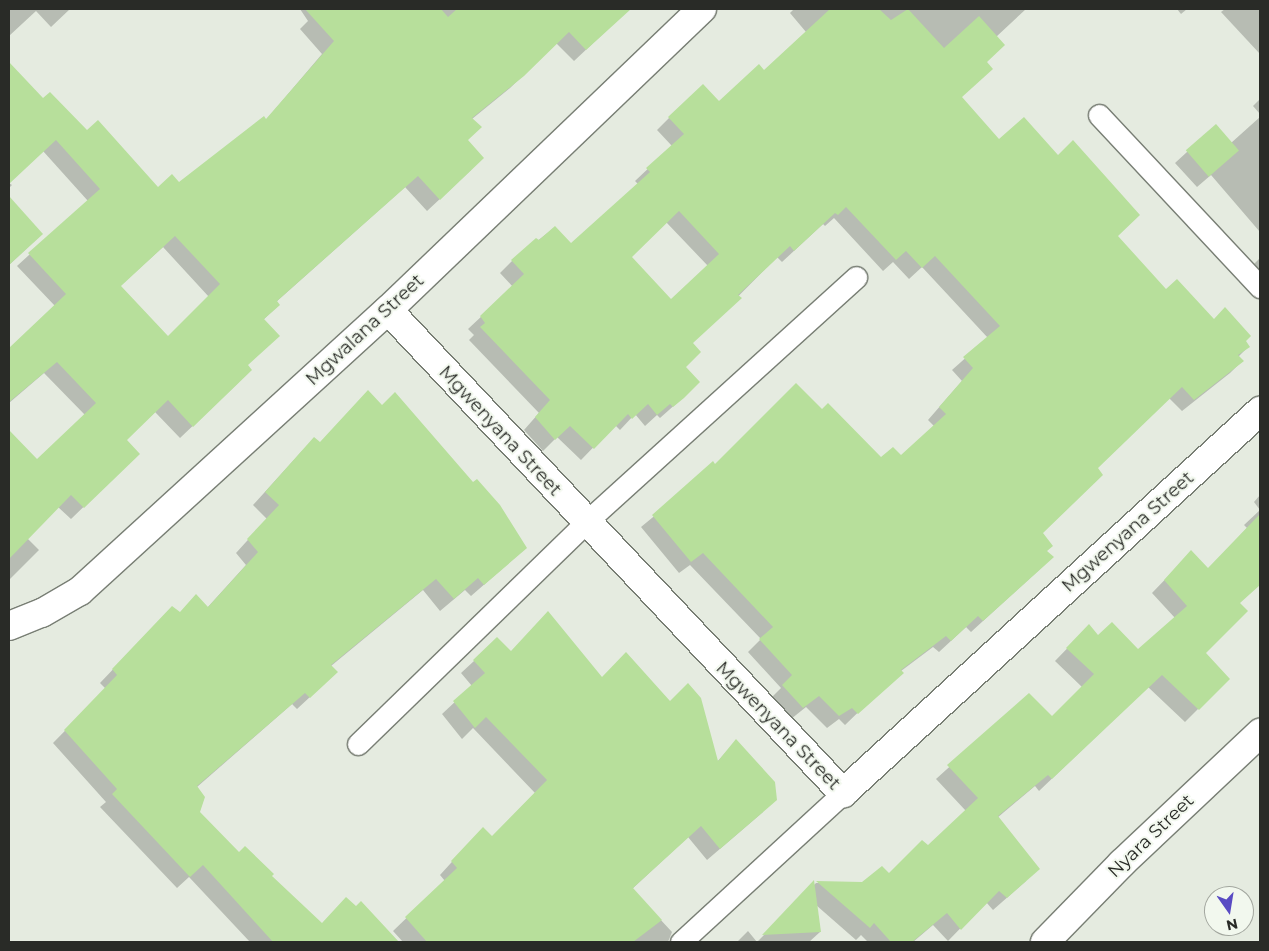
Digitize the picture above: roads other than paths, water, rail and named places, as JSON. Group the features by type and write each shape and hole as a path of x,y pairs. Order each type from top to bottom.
{"street":[{"name":"Mgwalana Street","path":"9,626 42,613 80,591 388,310 702,9"},
{"name":"Mgwenyana Street","path":"388,310 585,523 843,793 1260,411"},
{"name":"Nyara Street","path":"1045,942 1122,862 1260,734"}],"lane":[{"path":"1100,115 1260,287"},
{"path":"358,744 585,523 856,277"},
{"path":"682,942 843,793"}]}
